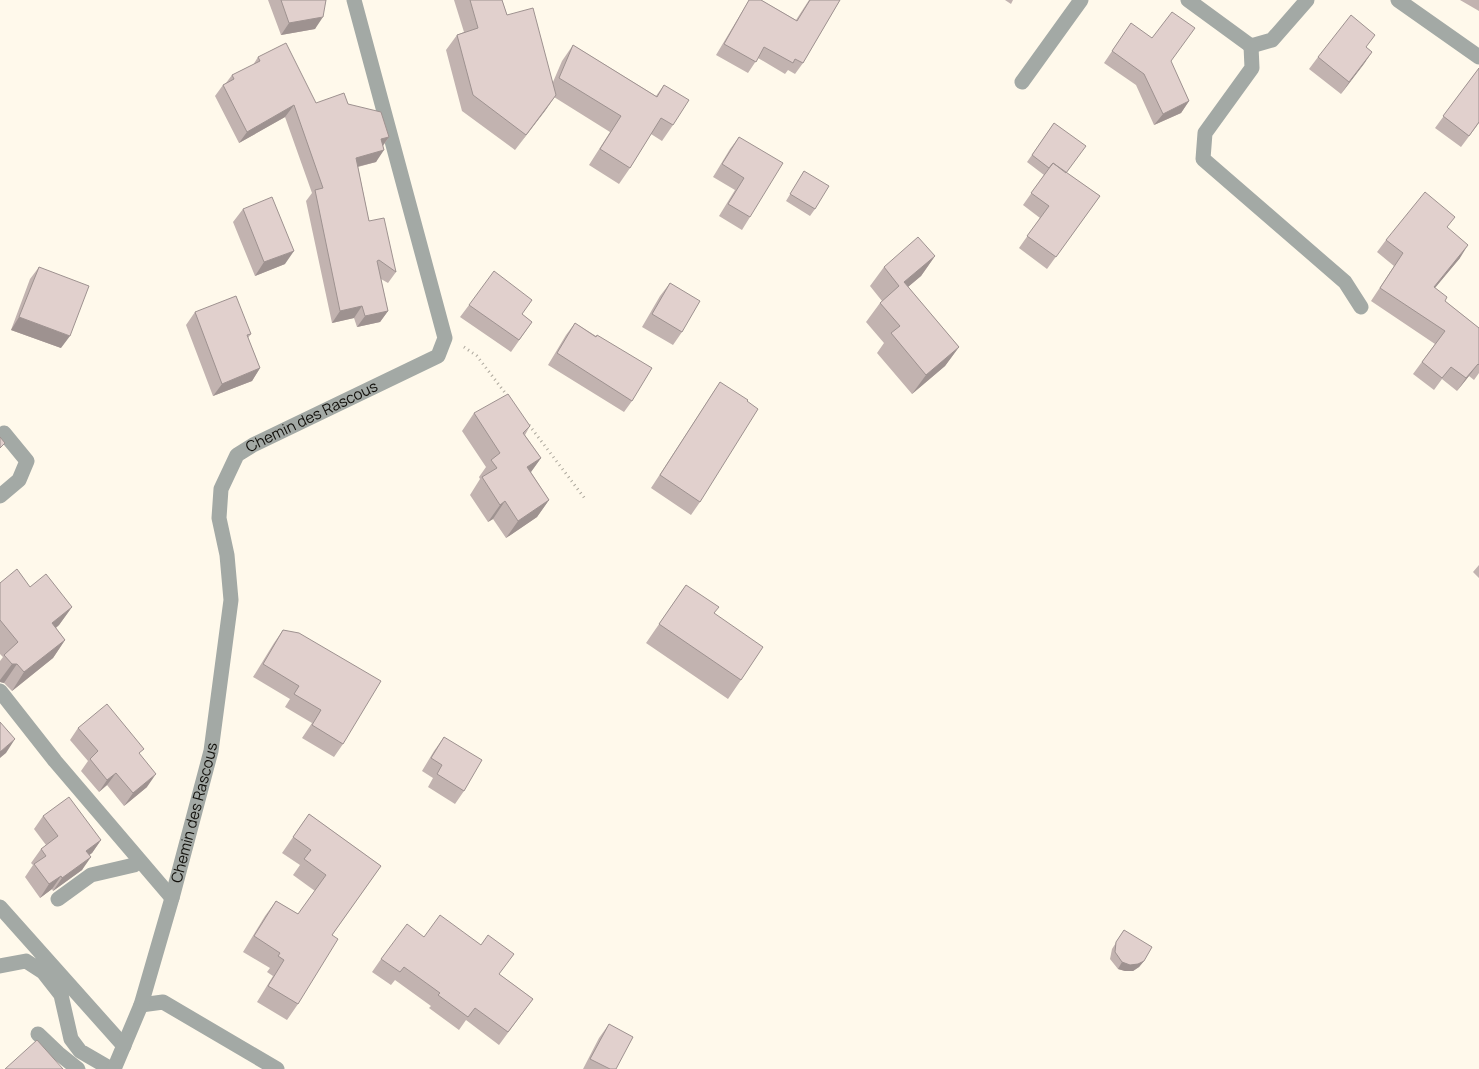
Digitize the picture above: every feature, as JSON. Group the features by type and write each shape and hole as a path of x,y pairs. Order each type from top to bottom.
{"street":[{"path":"354,0 445,338"},
{"path":"1022,82 1081,0"},
{"path":"1188,0 1251,46"},
{"path":"1251,46 1272,40 1307,0"},
{"path":"1398,0 1479,56"},
{"path":"1251,46 1252,68 1204,133 1203,159 1345,282 1361,307"},
{"name":"Chemin des Rascous","path":"113,1069 141,1005 211,751 231,600 227,555 219,518 221,489 237,455 253,444 438,356 445,338"},
{"path":"0,496 19,480 27,461 4,433"},
{"path":"0,691 55,761 172,898"},
{"path":"58,898 91,875 134,865 140,861"},
{"path":"0,907 124,1046"},
{"path":"0,966 26,961 43,972 62,995 71,1039 80,1051 113,1069"},
{"path":"141,1005 163,1002 277,1069"},
{"path":"38,1034 78,1069"}],"path":[{"path":"445,338 477,356 513,404"},
{"path":"526,420 586,500"}],"building":[{"path":"281,0 326,0 323,17 289,23"},
{"path":"470,0 502,0 507,15 533,8 556,95 526,135 473,95 457,35 478,28"},
{"path":"749,0 761,0 797,21 810,0 840,0 803,63 795,59 793,63 764,47 756,62 724,44"},
{"path":"1172,12 1195,28 1171,61 1189,101 1163,114 1144,74 1112,51 1131,23 1152,38"},
{"path":"1351,15 1375,35 1366,47 1372,52 1349,82 1318,57"},
{"path":"286,43 316,103 344,93 348,104 381,112 389,137 381,139 384,150 356,158 369,221 384,218 396,272 379,260 377,261 388,311 365,316 362,306 340,311 315,190 323,188 294,105 247,132 223,85 234,79 232,75 260,61 258,57"},
{"path":"573,45 657,97 664,85 689,100 673,125 661,118 630,168 600,149 621,116 559,78"},
{"path":"1479,68 1479,122 1469,136 1443,116"},
{"path":"1054,123 1086,146 1066,173 1053,163 1049,168 1032,155"},
{"path":"739,137 783,163 750,217 728,204 744,178 722,164"},
{"path":"1053,163 1100,196 1056,257 1027,236 1049,206 1031,193"},
{"path":"804,171 829,186 815,209 790,194"},
{"path":"1425,192 1455,217 1447,227 1468,245 1434,287 1447,297 1445,301 1479,328 1479,365 1466,378 1451,367 1442,378 1422,362 1445,331 1380,288 1403,253 1386,240"},
{"path":"272,197 294,251 264,262 243,209"},
{"path":"918,237 935,256 904,282 959,347 926,375 891,333 900,326 880,303 899,286 884,267"},
{"path":"39,267 89,286 70,336 19,317"},
{"path":"494,271 532,300 522,314 532,322 519,340 469,305"},
{"path":"670,283 700,301 682,332 652,314"},
{"path":"236,296 251,334 247,335 260,368 222,384 195,312"},
{"path":"575,323 652,368 632,401 557,353"},
{"path":"720,382 748,400 758,409 700,502 660,475"},
{"path":"508,394 530,426 523,433 541,458 527,467 549,500 518,521 505,501 500,505 482,477 497,468 491,460 500,453 474,413"},
{"path":"0,437 5,443 0,448"},
{"path":"17,569 30,587 46,574 72,607 52,623 65,640 24,672 17,664 12,664 4,655 18,642 0,620 0,583"},
{"path":"686,585 719,607 714,613 763,647 741,680 659,624"},
{"path":"283,630 299,633 381,681 343,744 312,725 321,710 294,694 299,686 263,664"},
{"path":"107,704 144,749 139,753 156,774 133,793 116,773 107,780 90,759 98,751 78,728"},
{"path":"0,722 15,739 0,752"},
{"path":"444,737 482,760 464,791 437,774 442,765 431,758"},
{"path":"69,797 101,840 86,851 91,857 62,878 61,876 49,884 34,864 46,856 41,849 58,836 43,816"},
{"path":"309,814 381,866 332,935 338,939 298,1004 268,986 284,960 278,956 280,953 254,936 276,901 298,914 326,875 304,859 311,850 293,837"},
{"path":"440,915 481,945 488,935 514,954 499,974 533,999 508,1032 475,1008 468,1017 438,995 440,993 404,967 400,972 381,959 407,924 424,937"},
{"path":"1124,930 1152,947 1144,961 1130,965 1122,962 1115,952 1116,942"},
{"path":"609,1024 633,1037 616,1069 610,1069 590,1059"},
{"path":"37,1040 63,1069 5,1069"}]}
